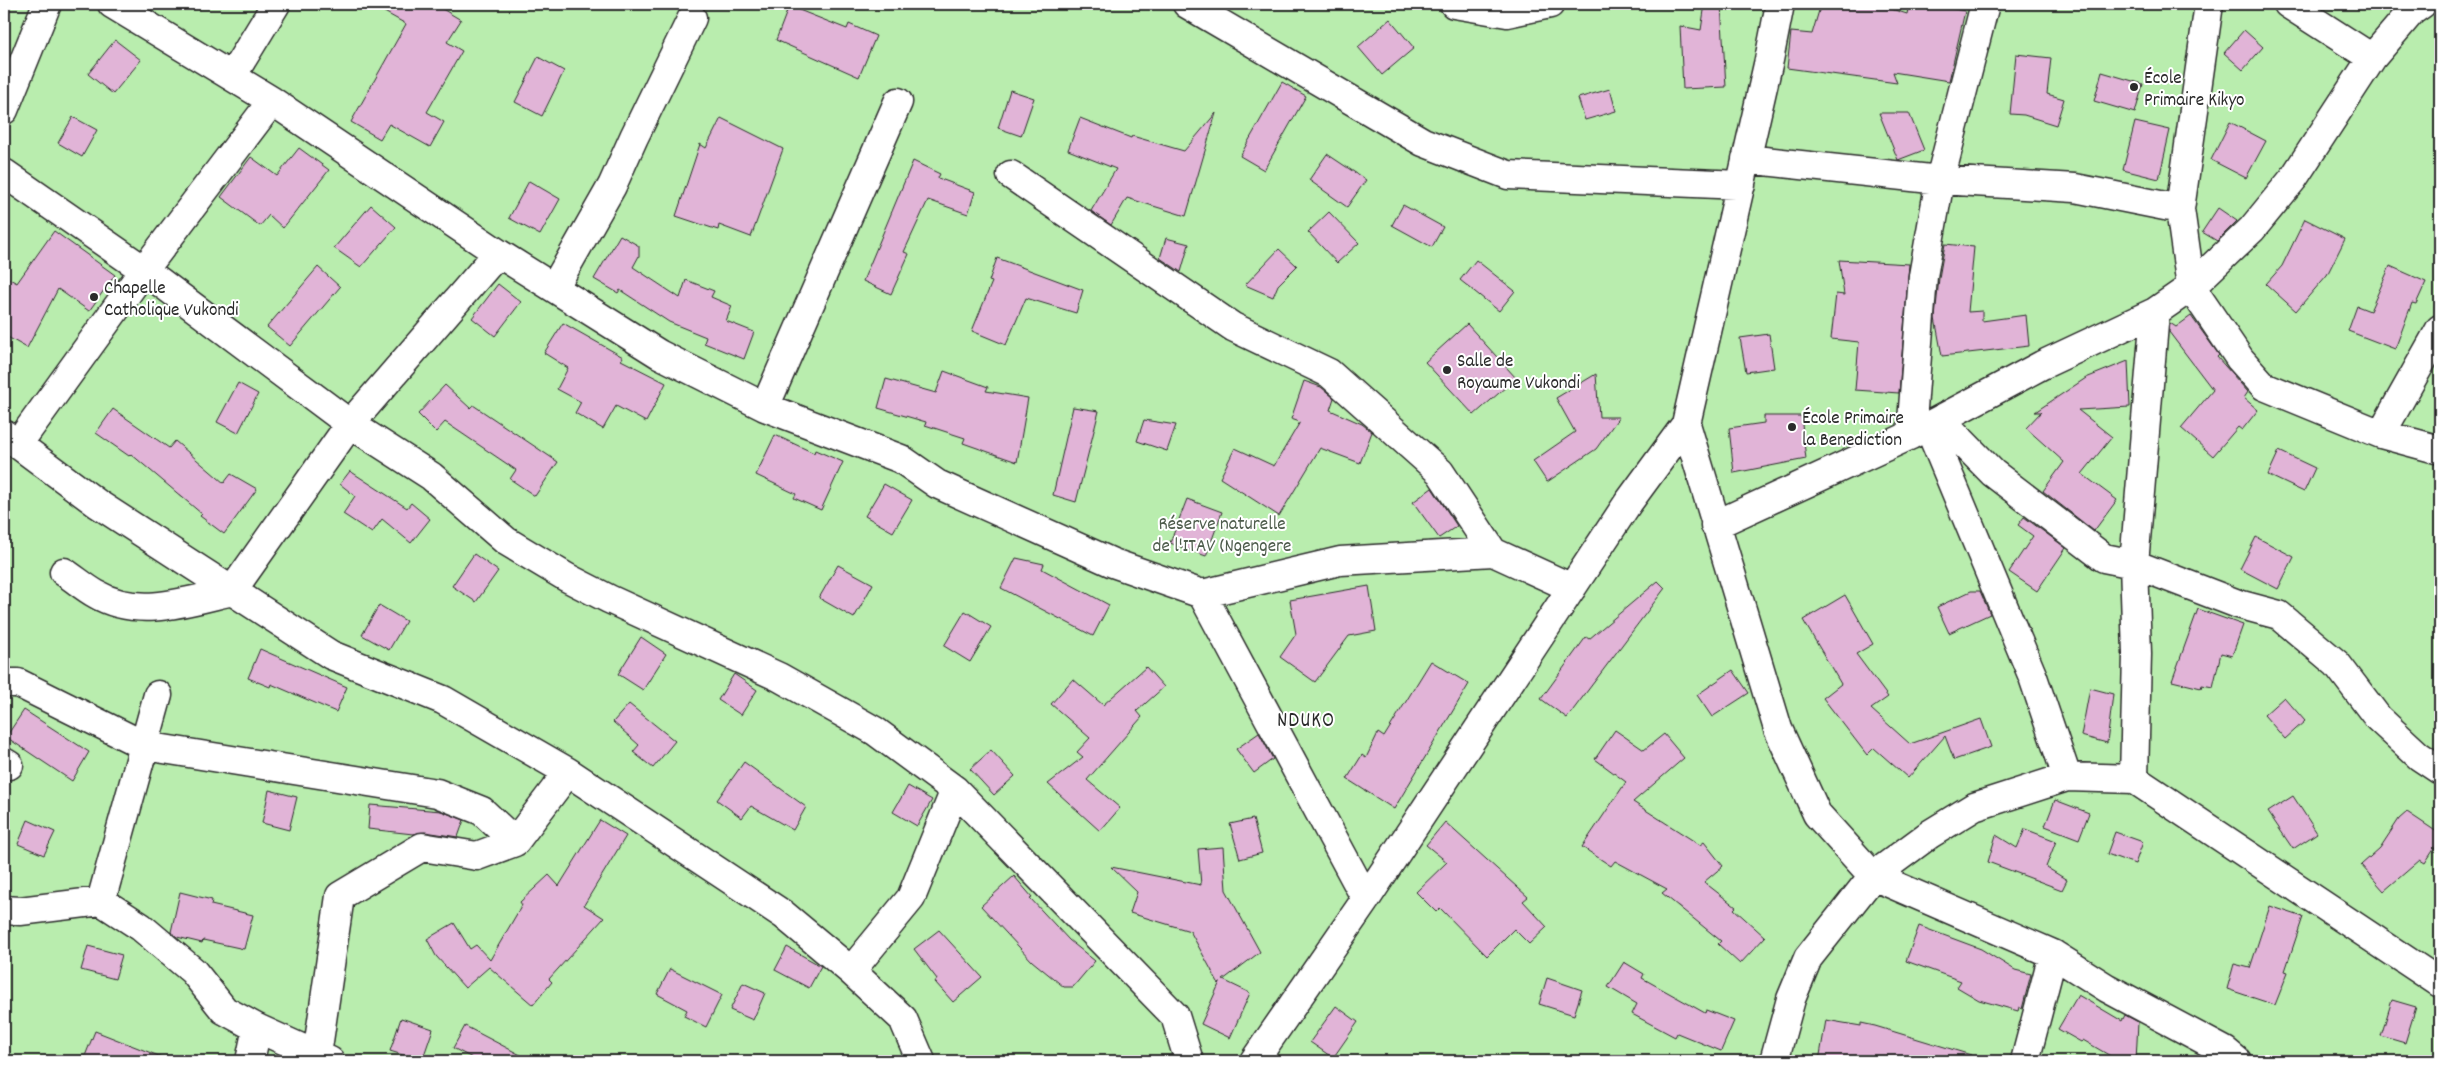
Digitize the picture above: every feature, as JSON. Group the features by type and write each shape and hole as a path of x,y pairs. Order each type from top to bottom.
{"street":[{"path":"4,110 47,4"},
{"path":"112,4 272,101 498,253 658,354 765,407 901,459 946,488 1114,563 1202,594 1340,561 1493,552 1572,588"},
{"path":"232,76 276,4"},
{"path":"1187,4 1424,142 1508,175 1743,172 1940,180 2075,188 2180,209"},
{"path":"1454,4 1507,13 1550,4"},
{"path":"1254,1061 1366,899 1628,503 1686,424 1780,4"},
{"path":"1985,4 1940,180 1923,276 1927,427 2034,677 2067,777"},
{"path":"2209,4 2180,209 2191,287 2240,359 2264,386 2381,434 2440,450"},
{"path":"2288,4 2372,58"},
{"path":"1715,526 1927,427 2042,365 2156,312 2191,287 2252,230 2292,180 2372,58 2412,11 2422,4"},
{"path":"554,288 612,186 692,18"},
{"path":"272,101 144,270 11,439 98,504 331,655 442,700 568,772 784,915 851,971 903,1018 921,1061"},
{"path":"765,407 898,102"},
{"path":"4,173 144,270 350,424 430,476 506,541 566,577 609,599 779,677 875,731 955,790 1175,1016 1189,1061"},
{"path":"1011,175 1233,327 1329,373 1440,472 1493,552"},
{"path":"64,572 96,595 119,604 162,608 232,591 350,424 498,253"},
{"path":"2134,779 2137,654 2134,564 2156,312"},
{"path":"2381,434 2440,329"},
{"path":"1686,424 1715,526 1778,729 1817,814 1873,876 2053,954 2107,988 2225,1051 2237,1061"},
{"path":"1927,427 1993,473 2104,558 2134,564 2238,604 2278,615 2337,664 2378,718 2419,756 2440,770"},
{"path":"1202,594 1366,899"},
{"path":"4,683 18,683 145,746 437,793 482,811 515,842"},
{"path":"100,901 158,695"},
{"path":"4,910 20,911 100,901 141,927 194,971 224,1010 257,1028 323,1058 340,896 422,848 477,856 515,842 568,772"},
{"path":"1774,1061 1791,1000 1808,958 1873,876 1930,834 1974,807 2067,777 2134,779 2440,983"},
{"path":"851,971 911,898 955,790"},
{"path":"2024,1061 2053,954"},
{"path":"250,1061 257,1028"}],"green space":[{"name":"Réserve naturelle de l'ITAV (Ngengere","path":"4,4 2440,4 2440,1061 4,1061"}],"building":[{"path":"370,4 434,4 461,20 447,42 462,51 427,112 444,122 430,147 389,124 380,139 351,122 406,24"},
{"path":"1705,4 1721,4 1726,87 1683,89 1680,26 1701,30"},
{"path":"1821,4 1876,4 1907,14 1909,4 1926,4 1965,11 1949,81 1893,72 1897,83 1787,68 1791,32 1812,34"},
{"path":"789,6 847,29 849,24 876,36 859,77 776,40"},
{"path":"1390,19 1414,48 1382,75 1358,47"},
{"path":"2244,30 2263,47 2243,70 2224,53"},
{"path":"115,40 141,60 113,94 88,74"},
{"path":"2016,54 2051,58 2047,94 2064,99 2056,125 2024,115 2010,114"},
{"path":"538,57 564,71 542,116 515,102"},
{"path":"2102,72 2143,84 2135,113 2094,101"},
{"path":"1282,82 1306,96 1264,170 1240,156"},
{"path":"1610,89 1616,111 1585,120 1578,98"},
{"path":"1010,90 1034,98 1021,136 998,128"},
{"path":"1216,113 1186,216 1127,198 1111,225 1091,211 1116,169 1068,150 1080,118 1131,138 1132,136 1184,151"},
{"path":"1879,113 1909,113 1924,150 1898,160"},
{"path":"73,117 97,130 82,157 58,143"},
{"path":"721,118 783,149 751,237 719,225 718,230 676,216 700,144 706,148"},
{"path":"2135,122 2170,130 2159,179 2123,170"},
{"path":"2230,122 2266,141 2246,178 2211,160"},
{"path":"299,148 329,170 283,228 269,215 260,226 221,197 251,157 277,176"},
{"path":"1327,154 1366,180 1347,207 1309,180"},
{"path":"913,161 940,174 938,178 975,192 968,214 928,200 904,252 909,254 891,294 863,281"},
{"path":"529,181 560,199 540,235 509,218"},
{"path":"371,205 396,227 361,267 334,248"},
{"path":"1403,205 1443,227 1432,247 1392,225"},
{"path":"2218,208 2237,221 2217,241 2202,232"},
{"path":"1329,212 1359,243 1337,263 1308,232"},
{"path":"2305,219 2345,239 2327,275 2296,311 2266,284 2282,266"},
{"path":"54,231 115,275 89,311 58,289 27,348 4,335 4,276 17,283"},
{"path":"620,235 639,246 639,256 633,267 680,298 686,280 714,291 711,297 732,306 726,321 754,332 744,359 704,343 706,337 669,322 620,290 618,293 594,279"},
{"path":"1166,238 1189,244 1181,272 1160,258"},
{"path":"1945,244 1974,247 1968,312 1982,311 1982,321 2026,315 2029,346 1942,356 1935,318"},
{"path":"1279,249 1297,266 1278,285 1273,297 1245,285"},
{"path":"997,258 1083,290 1076,313 1026,298 1006,345 972,331 992,282 989,281"},
{"path":"1476,260 1515,291 1499,311 1460,280"},
{"path":"1839,260 1909,264 1899,393 1855,390 1859,342 1831,339 1836,294 1844,295"},
{"path":"2390,266 2426,282 2416,304 2412,303 2395,349 2348,331 2357,306 2370,311"},
{"path":"318,267 340,287 290,346 267,327"},
{"path":"498,284 521,302 495,336 472,318"},
{"path":"2191,316 2219,355 2217,357 2248,392 2244,398 2258,410 2242,430 2238,427 2213,456 2181,428 2213,390 2169,332 2170,323 2176,327"},
{"path":"563,323 623,357 621,360 666,383 646,422 616,406 603,429 575,413 581,402 557,389 568,368 544,353"},
{"path":"1467,324 1516,378 1474,415 1425,362"},
{"path":"1769,334 1774,368 1746,372 1740,338"},
{"path":"2128,361 2130,407 2078,410 2112,437 2082,474 2117,500 2094,531 2043,491 2064,462 2026,428 2041,412 2035,412 2086,378"},
{"path":"944,371 988,387 986,391 1028,398 1017,462 963,443 965,438 925,425 926,422 878,408 886,379 936,393"},
{"path":"1596,374 1599,417 1619,417 1596,449 1547,482 1533,461 1575,432 1556,398"},
{"path":"1304,381 1321,387 1334,398 1330,410 1362,424 1372,432 1360,463 1320,448 1279,516 1220,478 1235,448 1274,466 1300,422 1291,419"},
{"path":"238,383 258,394 238,433 217,422"},
{"path":"445,385 470,408 473,405 558,462 535,496 510,479 516,470 445,422 436,432 418,414"},
{"path":"1073,407 1099,411 1076,502 1053,495"},
{"path":"113,409 169,448 175,441 224,483 231,474 257,489 224,534 200,516 202,514 131,454 129,456 96,433"},
{"path":"1764,416 1801,416 1806,459 1734,473 1729,428 1764,423"},
{"path":"1144,420 1176,425 1167,451 1137,441"},
{"path":"775,435 814,453 815,450 843,462 821,510 794,498 796,494 756,475"},
{"path":"2279,451 2315,468 2304,492 2268,475"},
{"path":"350,471 407,508 411,503 430,519 411,543 382,519 372,533 343,514 355,496 340,484"},
{"path":"884,484 912,500 893,532 865,516"},
{"path":"1432,488 1457,526 1439,538 1413,502"},
{"path":"1187,499 1222,512 1206,556 1170,543"},
{"path":"2024,517 2066,548 2037,591 2009,572 2033,536 2018,525"},
{"path":"2256,537 2294,557 2278,589 2240,569"},
{"path":"474,554 498,571 476,602 452,586"},
{"path":"1016,558 1044,564 1042,569 1109,605 1093,636 1001,588"},
{"path":"838,565 873,584 854,618 819,598"},
{"path":"1658,581 1665,588 1567,718 1541,699 1586,637 1589,639"},
{"path":"1369,586 1376,631 1349,636 1315,682 1280,657 1296,634 1290,600"},
{"path":"1971,591 1980,591 1990,614 1949,633 1937,607"},
{"path":"1845,595 1873,644 1856,654 1888,697 1871,709 1910,744 1981,719 1991,747 1954,760 1945,736 1908,778 1874,748 1867,755 1823,698 1841,684 1803,620"},
{"path":"379,605 406,621 389,650 362,635"},
{"path":"2198,609 2243,625 2232,656 2221,653 2213,687 2202,685 2201,688 2172,681"},
{"path":"965,611 991,627 970,662 944,646"},
{"path":"641,637 666,654 643,690 618,674"},
{"path":"260,649 347,687 336,712 271,684 270,687 248,678"},
{"path":"1431,661 1469,684 1394,809 1347,779 1362,755 1366,758 1378,733 1384,737"},
{"path":"1146,667 1164,687 1137,711 1142,717 1087,780 1120,808 1100,831 1048,784 1083,757 1077,752 1090,738 1051,704 1073,679 1103,705"},
{"path":"1733,670 1749,693 1712,717 1697,695"},
{"path":"734,674 757,690 741,715 718,700"},
{"path":"2090,688 2113,694 2107,743 2081,736"},
{"path":"2284,697 2305,721 2285,739 2264,715"},
{"path":"629,704 675,741 653,768 633,752 639,745 613,722"},
{"path":"24,710 89,752 72,781 6,737"},
{"path":"1615,730 1644,750 1664,734 1684,758 1633,802 1700,845 1704,842 1723,866 1704,882 1736,907 1734,909 1765,937 1740,964 1718,944 1721,941 1662,893 1667,889 1615,861 1611,866 1582,847 1626,782 1595,759"},
{"path":"1259,733 1273,759 1254,773 1236,749"},
{"path":"991,750 1015,776 994,795 970,769"},
{"path":"744,762 806,807 793,830 751,806 742,818 717,800"},
{"path":"908,786 932,800 917,826 893,812"},
{"path":"269,790 297,797 289,830 262,823"},
{"path":"2293,796 2317,833 2293,849 2268,812"},
{"path":"2055,800 2089,813 2079,839 2045,826"},
{"path":"370,805 441,811 464,820 458,837 425,832 413,834 368,829"},
{"path":"2407,812 2440,834 2440,840 2425,863 2420,860 2384,891 2361,865 2380,848 2399,819"},
{"path":"1253,819 1262,853 1240,859 1230,824"},
{"path":"28,820 55,832 44,855 18,844"},
{"path":"600,820 626,836 584,905 604,918 549,979 552,982 533,1005 489,967 465,988 436,956 427,939 454,923 470,949 476,945 490,960 522,905 520,902 549,875 559,886"},
{"path":"1445,822 1528,897 1523,901 1547,927 1529,944 1514,929 1487,956 1440,908 1436,912 1416,892 1447,862 1426,845"},
{"path":"2025,829 2056,841 2046,867 2067,880 2062,890 1988,862 1996,835 2017,848"},
{"path":"2115,832 2143,842 2135,864 2107,854"},
{"path":"1223,847 1226,890 1260,952 1223,980 1250,993 1230,1038 1201,1024 1220,982 1219,984 1190,931 1130,913 1137,892 1111,867 1201,885 1198,849"},
{"path":"1014,876 1032,897 1030,898 1069,940 1095,961 1073,987 1064,987 1032,961 981,906"},
{"path":"180,892 212,900 211,905 253,915 244,949 203,940 202,943 177,937 171,932"},
{"path":"2270,906 2303,917 2285,971 2288,972 2275,1005 2227,989 2234,964 2250,968"},
{"path":"1919,926 1981,949 2015,970 2031,974 2022,1009 2019,1007 2018,1011 1979,1000 1957,987 1961,981 1906,961"},
{"path":"939,930 982,977 953,1002 935,982 937,979 914,949"},
{"path":"88,946 122,955 115,979 81,970"},
{"path":"787,947 821,966 809,988 775,970"},
{"path":"1624,962 1644,974 1642,978 1705,1013 1706,1010 1734,1021 1721,1051 1677,1033 1675,1037 1632,1014 1637,1004 1608,987"},
{"path":"670,969 722,995 706,1027 684,1016 687,1010 657,994"},
{"path":"1547,978 1582,990 1574,1015 1539,1004"},
{"path":"743,983 765,993 753,1020 730,1010"},
{"path":"2078,995 2122,1021 2125,1015 2138,1022 2136,1061 2119,1061 2083,1040 2081,1042 2058,1029"},
{"path":"2392,1000 2416,1007 2405,1043 2381,1036"},
{"path":"1336,1006 1358,1022 1333,1058 1310,1042"},
{"path":"401,1018 433,1029 422,1061 390,1051"},
{"path":"1826,1020 1861,1026 1861,1023 1875,1026 1971,1055 1970,1061 1819,1061"},
{"path":"465,1026 532,1061 478,1061 453,1048"},
{"path":"95,1031 169,1060 83,1061"}],"place":[{"name":"École Primaire Kikyo","path":"2134,87"},
{"name":"Chapelle Catholique Vukondi","path":"94,297"},
{"name":"Salle de Royaume Vukondi","path":"1447,370"},
{"name":"École Primaire la Benediction","path":"1792,427"}],"district":[{"name":"NDUKO","path":"1306,719"}]}
